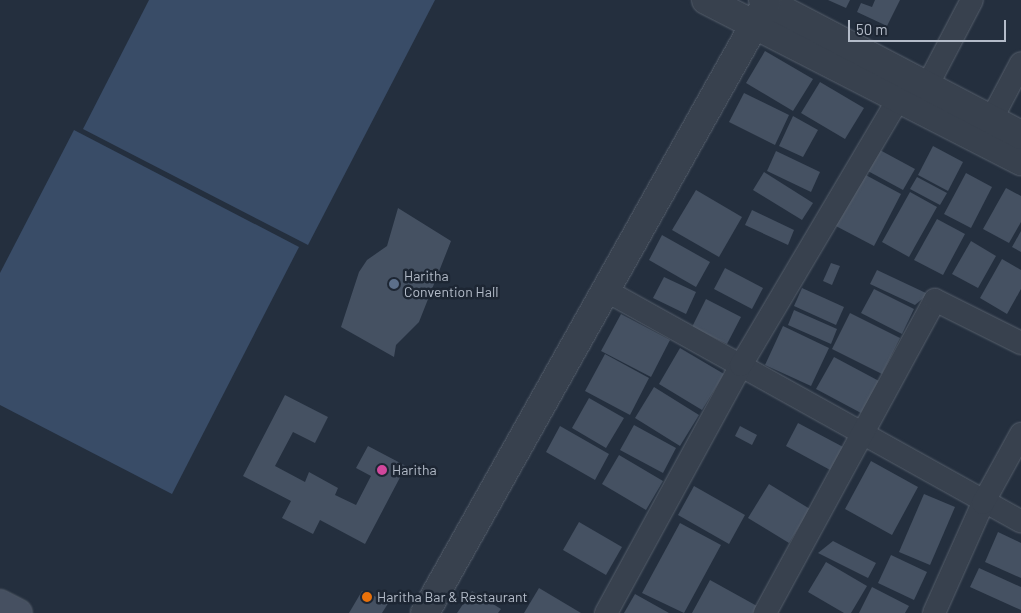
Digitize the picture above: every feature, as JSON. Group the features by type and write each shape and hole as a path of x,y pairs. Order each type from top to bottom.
{"main road":[{"path":"0,604 18,613"}],"street":[{"path":"706,0 1021,161"},
{"path":"926,88 972,0"},
{"path":"425,613 754,25 765,1 926,88 1021,135"},
{"path":"990,120 1021,63"},
{"path":"606,613 741,365 898,99"},
{"path":"605,290 863,432 983,503 1021,522"},
{"path":"765,613 934,300 1021,343"},
{"path":"934,613 983,503 1021,434"}],"water":[{"path":"149,0 435,0 308,245 83,129"},
{"path":"74,130 299,247 172,494 0,405 0,273"}],"building":[{"path":"828,0 850,0 846,8"},
{"path":"875,0 900,0 887,26 857,12 861,3 872,7"},
{"path":"765,51 813,79 793,111 746,83"},
{"path":"820,82 864,108 845,139 801,113"},
{"path":"744,93 789,115 775,145 729,122"},
{"path":"793,116 818,130 803,157 779,146"},
{"path":"933,146 963,162 948,191 918,175"},
{"path":"878,149 915,169 903,190 866,170"},
{"path":"776,151 820,172 811,192 767,171"},
{"path":"764,172 813,203 802,220 753,190"},
{"path":"862,173 901,194 874,246 834,225"},
{"path":"966,173 992,187 971,228 944,214"},
{"path":"917,177 947,193 940,205 910,189"},
{"path":"1006,188 1021,196 1021,222 1009,243 983,229"},
{"path":"696,190 742,217 719,257 672,230"},
{"path":"910,192 937,207 909,257 882,242"},
{"name":"Haritha Convention Hall","path":"398,208 451,241 419,322 396,345 394,357 341,327 359,272 367,260 387,246"},
{"path":"752,210 794,230 788,245 745,225"},
{"path":"937,219 965,234 943,275 914,260"},
{"path":"1021,231 1021,252 1012,247"},
{"path":"662,235 710,262 696,287 649,260"},
{"path":"971,241 996,256 978,288 952,274"},
{"path":"1002,259 1021,270 1021,289 1007,314 980,298"},
{"path":"831,263 840,266 832,285 823,281"},
{"path":"725,268 763,288 752,309 714,289"},
{"path":"877,270 928,294 915,305 870,284"},
{"path":"664,277 696,292 686,314 653,298"},
{"path":"802,288 844,307 836,325 794,306"},
{"path":"874,289 914,309 902,334 861,313"},
{"path":"706,299 741,317 727,344 692,327"},
{"path":"794,310 837,329 831,344 788,325"},
{"path":"850,313 900,338 882,374 832,349"},
{"path":"621,314 670,340 651,377 601,351"},
{"path":"783,326 829,348 811,386 765,365"},
{"path":"680,348 724,374 702,410 659,384"},
{"path":"605,354 649,378 630,415 585,391"},
{"path":"834,357 879,381 861,413 816,389"},
{"path":"654,387 699,415 680,446 635,418"},
{"name":"Haritha","path":"285,395 328,417 315,443 293,432 275,466 305,482 309,472 338,488 335,495 356,505 371,476 356,468 368,446 406,466 365,544 320,520 313,534 282,518 291,501 243,476"},
{"path":"589,398 624,418 606,448 572,428"},
{"path":"798,423 845,448 832,471 786,446"},
{"path":"634,425 676,448 663,473 620,450"},
{"path":"560,426 609,454 595,480 546,452"},
{"path":"740,426 757,435 752,445 735,436"},
{"path":"619,455 663,481 646,510 602,484"},
{"path":"871,461 918,487 892,535 845,509"},
{"path":"769,484 810,509 789,543 748,518"},
{"path":"694,486 745,515 729,544 678,515"},
{"path":"924,494 955,507 930,565 899,552"},
{"path":"579,522 622,547 606,575 563,550"},
{"path":"680,523 721,545 684,613 642,593"},
{"path":"998,532 1021,543 1021,578 985,562"},
{"path":"833,541 876,563 868,578 818,553"},
{"path":"891,555 927,572 914,600 878,583"},
{"path":"826,562 867,586 851,613 844,613 808,592"},
{"path":"979,568 1021,587 1021,610 970,587"},
{"path":"710,580 757,606 753,613 692,613"},
{"path":"872,587 909,606 905,613 859,613"},
{"path":"539,588 581,613 524,613"},
{"name":"Haritha Bar & Restaurant","path":"362,591 389,602 382,613 349,613"},
{"path":"472,591 501,609 498,613 457,613"},
{"path":"635,594 669,613 624,613"}],"place":[{"name":"Haritha Convention Hall","path":"394,284"},
{"name":"Haritha","path":"382,470"},
{"name":"Haritha Bar & Restaurant","path":"367,597"}]}
